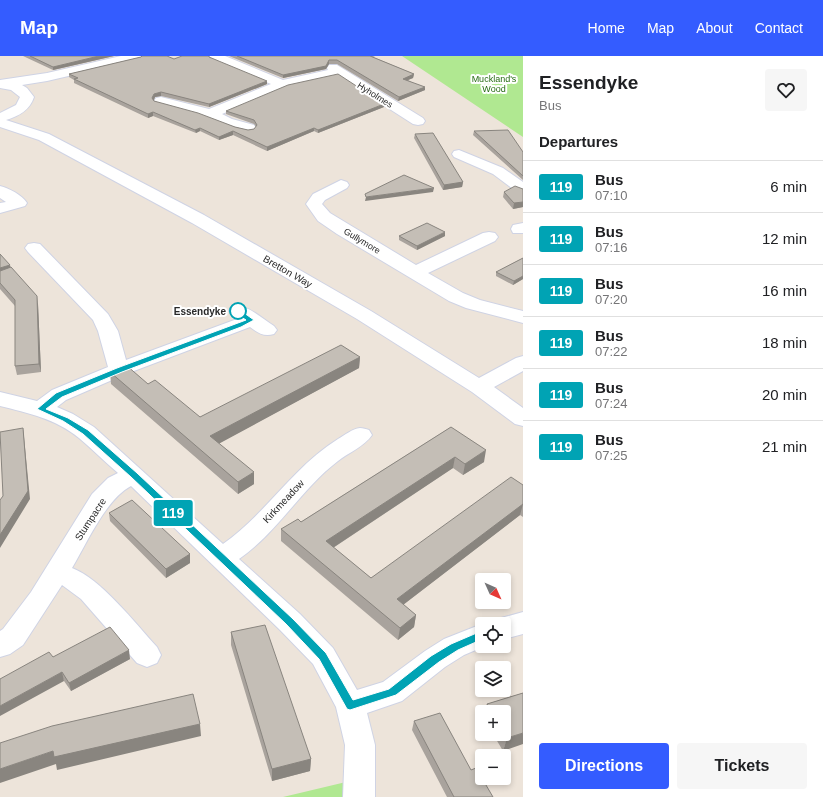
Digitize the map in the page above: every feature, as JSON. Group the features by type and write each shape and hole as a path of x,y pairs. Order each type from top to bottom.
{"street":[{"path":"1,84 47,77 137,56"},
{"path":"214,56 282,84"},
{"name":"Hyholmes","path":"210,114 282,84 336,70 411,119"},
{"path":"24,92 47,77"},
{"path":"0,117 21,108 26,102 27,97 24,92 11,86 1,84"},
{"path":"161,101 210,114 227,122 249,128"},
{"name":"Bretton Way","path":"21,108 25,117 44,137"},
{"name":"Bretton Way","path":"0,122 44,137 198,219 364,315 479,387 523,419"},
{"path":"462,159 498,171 523,189"},
{"name":"Gullymore","path":"341,186 308,204 343,230 414,273 456,296 473,304 523,317"},
{"path":"0,191 26,201 0,208"},
{"path":"414,273 465,255 489,237"},
{"path":"46,254 101,318 108,331 119,370"},
{"path":"41,409 59,395 119,370 252,320"},
{"path":"479,387 523,362"},
{"path":"0,399 41,409 66,419 86,432 134,475 290,622 322,656 350,706 360,745 359,797"},
{"name":"Kirkmeadow","path":"222,558 248,538 345,437"},
{"name":"Stumpacre","path":"0,646 14,637 40,599 100,500 116,484 134,475"},
{"path":"55,572 71,578 90,592 147,655"},
{"path":"511,626 523,622"},
{"path":"350,706 392,692 435,659 454,647 475,638"}],"green space":[{"name":"Muckland's Wood","path":"402,56 523,56 523,137"},
{"path":"346,782 343,797 283,797"}],"building":[{"path":"30,56 99,56 53,67"},
{"path":"142,56 167,56 174,59 182,56 209,56 267,81 209,104 161,92 154,94 152,98 154,101 198,113 235,127 248,130 254,129 257,125 254,120 226,111 288,85 338,74 384,104 318,130 314,128 267,147 233,131 219,137 200,128 195,130 153,112 148,114 74,79 78,78 69,74"},
{"path":"237,56 370,56 414,74 403,79 425,87 399,97 337,60 329,60 326,66 283,75"},
{"path":"508,130 523,152 523,176 474,131"},
{"path":"433,133 463,182 444,185 415,134"},
{"path":"404,175 434,188 366,197 365,194"},
{"path":"515,186 523,189 523,202 514,203 504,192"},
{"path":"427,223 445,232 417,246 399,236"},
{"path":"0,254 10,265 0,268"},
{"path":"523,258 523,276 514,281 496,272"},
{"path":"11,267 37,296 39,364 15,366 15,300 0,283 0,271"},
{"path":"341,345 360,357 210,436 254,472 238,482 110,372 126,365 148,384 155,380 200,417"},
{"path":"451,427 486,450 465,464 455,457 326,541 371,578 511,477 523,485 523,504 397,599 416,615 400,628 281,529 298,519 301,522"},
{"path":"23,428 28,491 0,535 0,500 3,496 0,432"},
{"path":"132,500 190,554 166,569 109,513"},
{"path":"265,625 311,759 272,769 231,632"},
{"path":"110,627 129,650 69,683 62,672 0,706 0,679 49,652 53,657"},
{"path":"523,693 523,733 511,737 511,705 487,704"},
{"path":"193,694 200,724 54,757 53,751 0,769 0,743 52,726"},
{"path":"440,713 471,770 475,768 475,785 486,785 493,797 454,797 414,721"}],"bus line":[{"name":"119","path":"238,311 251,320 239,326 119,370 59,395 41,409 66,419 86,432 134,475 290,622 322,656 350,706 392,692 435,659 454,647 475,638"}],"place":[{"name":"Essendyke","path":"238,311"}]}
